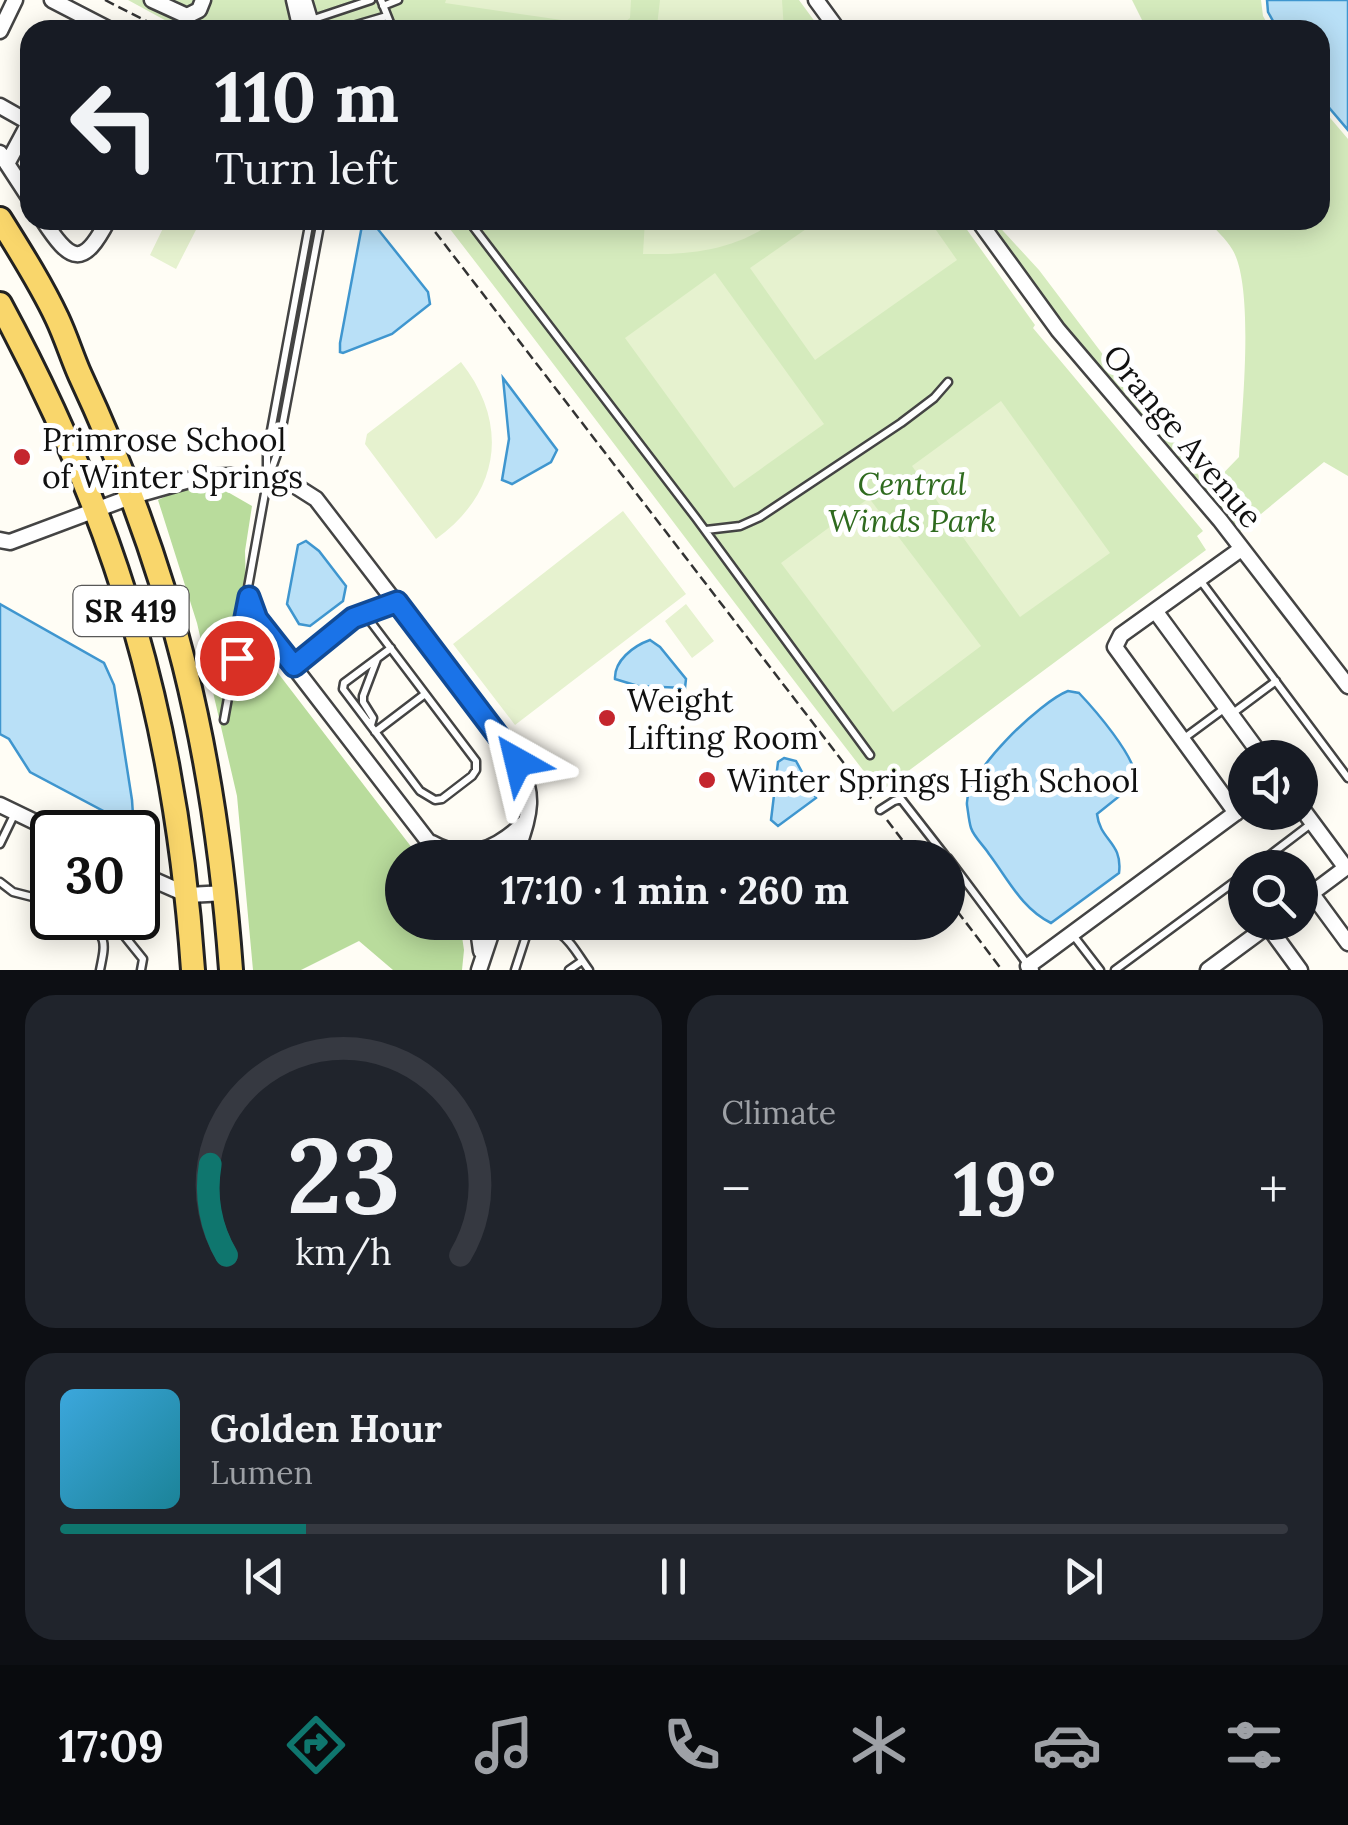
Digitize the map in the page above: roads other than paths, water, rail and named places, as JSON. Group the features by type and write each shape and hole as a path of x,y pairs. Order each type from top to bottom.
{"main road":[{"name":"SR 419","path":"0,219 58,320 132,496 165,592 193,692 213,793 232,970"},
{"name":"SR 419","path":"0,304 62,426 130,604 156,701 176,801 193,970"}],"street":[{"path":"0,6 15,0"},
{"path":"0,32 15,0"},
{"path":"52,0 91,20"},
{"path":"152,0 187,16 199,10 202,0"},
{"path":"20,134 4,158 20,183"},
{"path":"54,230 65,249 86,253 103,230"},
{"name":"Orange Avenue","path":"984,230 999,256 1058,330 1241,549 1348,686"},
{"path":"0,540 10,542 132,496 200,478 230,476 294,485 316,499 518,762 531,798 520,840"},
{"path":"1228,795 1115,650 1121,635 1241,549"},
{"path":"249,597 257,619 427,840"},
{"path":"1156,612 1251,740"},
{"path":"0,805 30,819"},
{"path":"1030,968 1228,818"},
{"path":"503,840 526,822"},
{"path":"1318,829 1347,867 1318,889"},
{"path":"160,883 188,896 226,893"},
{"path":"1318,911 1348,943"},
{"path":"479,940 479,970"},
{"path":"479,970 489,940"},
{"path":"1208,970 1227,964 1253,940"},
{"path":"1280,940 1300,970"}],"lane":[{"path":"321,20 371,0"},
{"path":"388,20 382,3 398,0"},
{"path":"373,20 387,16"},
{"path":"268,482 266,452 308,230"},
{"path":"224,720 319,230"},
{"path":"476,230 870,755"},
{"path":"704,530 740,526 760,517 901,422 934,398 948,382"},
{"path":"1200,580 1348,778"},
{"path":"294,666 353,618 397,602"},
{"path":"364,613 391,648 476,762 472,776 442,799 435,800 420,791 343,689 344,683 391,648"},
{"path":"373,729 374,718 362,696 377,658"},
{"path":"1182,740 1276,680"},
{"path":"373,729 425,694"},
{"path":"880,810 894,800 901,800 933,840"},
{"path":"0,844 15,812"},
{"path":"1277,850 1304,830"},
{"path":"0,882 13,892 30,896"},
{"path":"965,882 1030,968"},
{"path":"1115,970 1228,887"},
{"path":"515,970 528,930 546,926 562,933 589,970"},
{"path":"1072,934 1100,970"},
{"path":"100,970 104,940"},
{"path":"127,940 143,958 141,970"},
{"path":"570,970 582,961"}],"water":[{"path":"1267,0 1348,0 1348,130 1330,109 1330,20 1272,20"},
{"path":"361,230 379,230 428,292 430,304 392,334 343,353 340,343"},
{"path":"503,378 557,450 551,462 512,484 502,480 509,439"},
{"path":"306,541 319,551 346,586 343,601 310,626 299,624 287,604 298,545"},
{"path":"0,604 104,663 114,685 133,810 102,810 30,772 9,739 0,734"},
{"path":"650,640 686,679 685,688 638,686 615,679 626,655"},
{"path":"1068,691 1079,693 1104,721 1136,777 1132,786 1097,814 1102,830 1118,854 1119,873 1051,923 1024,902 977,838 967,805 978,776 1006,740 1040,709"},
{"path":"784,758 796,761 816,798 778,826 771,820 778,762"}],"place":[{"name":"Primrose School of Winter Springs","path":"22,457"},
{"name":"Weight Lifting Room","path":"607,718"},
{"name":"Winter Springs High School","path":"707,780"}],"park label":[{"name":"Central Winds Park","path":"912,502"}]}
